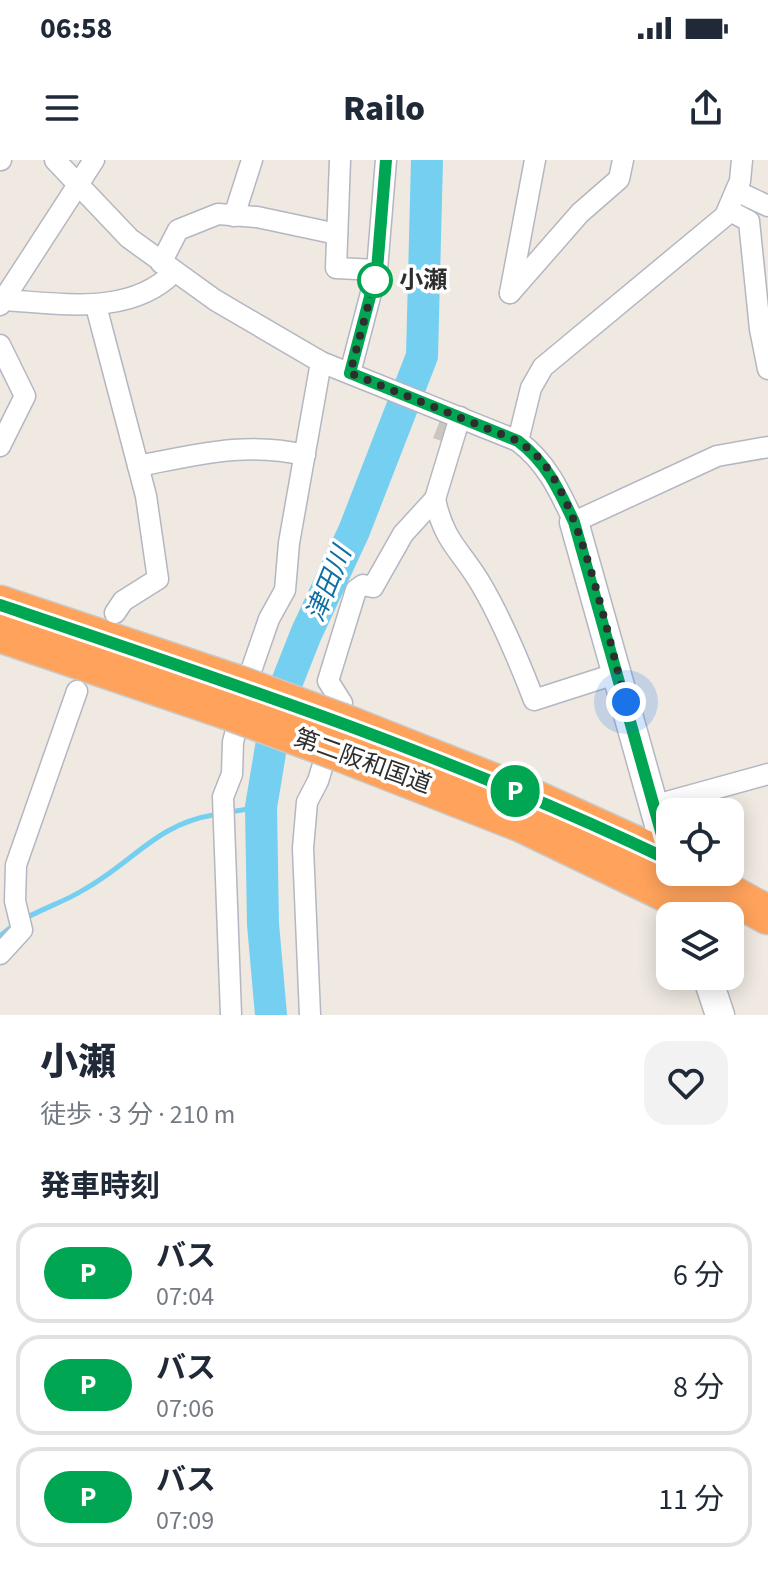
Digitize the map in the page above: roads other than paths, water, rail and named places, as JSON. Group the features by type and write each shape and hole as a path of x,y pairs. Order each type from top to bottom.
{"highway":[{"name":"第二阪和国道","path":"0,605 344,738 486,807 656,870"},
{"name":"第二阪和国道","path":"0,633 232,697"},
{"name":"第二阪和国道","path":"685,886 701,902"},
{"name":"第二阪和国道","path":"697,886 768,915"},
{"path":"744,931 768,943"}],"street":[{"path":"55,160 129,238 168,267 321,362 518,441 538,456 555,480 574,522 656,805"},
{"path":"2,303 94,160"},
{"path":"234,216 252,160"},
{"path":"340,160 336,268 377,270"},
{"path":"350,373 377,270 386,160"},
{"path":"535,160 510,293 580,213 619,179 623,160"},
{"path":"518,441 531,388 543,367 725,216 742,160"},
{"path":"732,200 768,206"},
{"path":"732,200 749,221 760,252 768,369"},
{"path":"2,303 96,306 133,297 162,285 178,230 218,214 257,217 337,234"},
{"path":"96,306 138,466 156,551 158,579 123,601 115,613"},
{"path":"0,345 25,396 0,446"},
{"path":"231,1015 223,797 232,774 233,742 252,668 269,619 285,590 321,362"},
{"path":"310,1015 303,848 307,802 318,781 342,703 328,681 356,590 363,585 373,587 403,534 435,499 460,417"},
{"path":"138,466 240,447 305,455"},
{"path":"574,522 717,456 768,447"},
{"path":"435,499 447,539 481,583 513,646 534,700 618,673"},
{"path":"0,954 22,930 14,882 16,865 77,691"},
{"path":"681,798 768,774"},
{"path":"712,990 720,1015"}],"waterway":[{"name":"津田川","path":"271,1015 263,924 261,807 278,705 306,634 354,531 422,356 427,160"},
{"path":"236,811 261,807"},
{"path":"24,919 102,879 176,827 213,815"},
{"path":"0,936 15,924"}],"place":[{"name":"小瀬","path":"375,280"}]}
